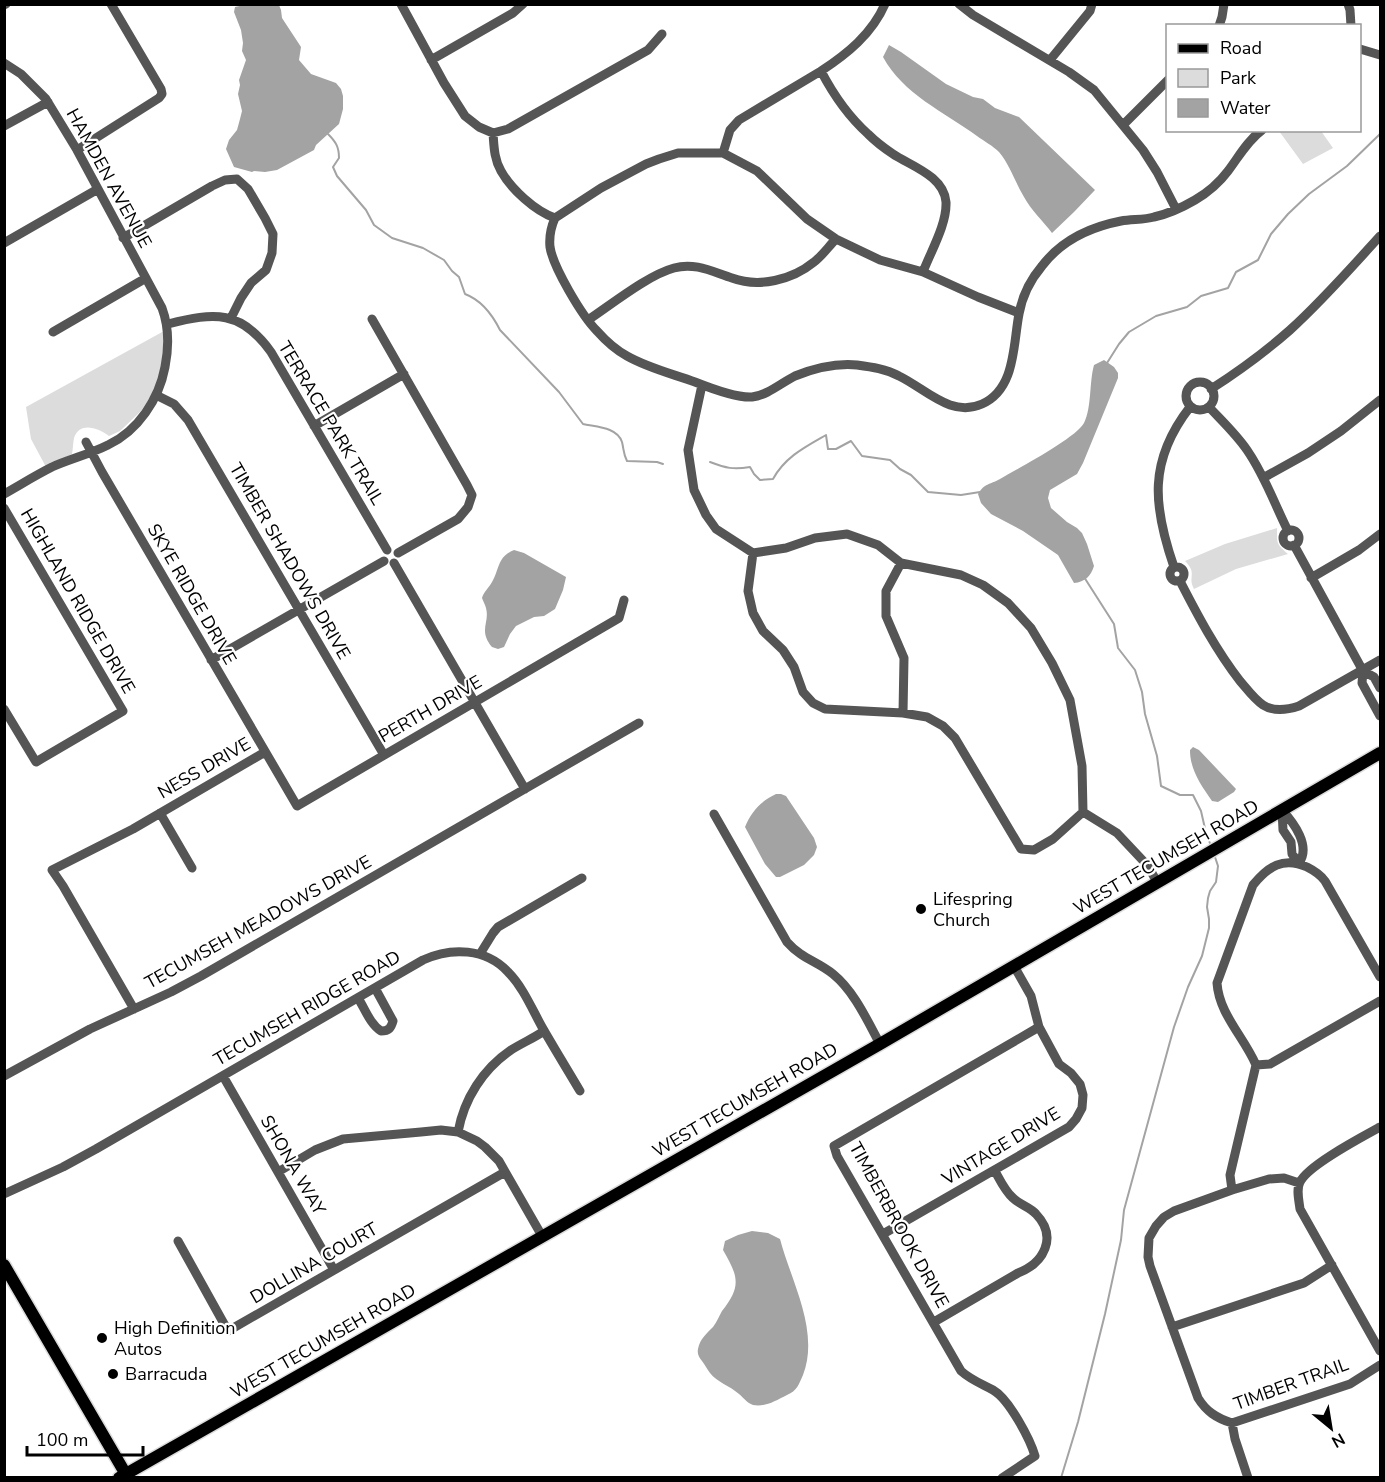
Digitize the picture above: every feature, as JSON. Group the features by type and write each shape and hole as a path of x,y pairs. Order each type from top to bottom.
{"main road":[{"name":"WEST TECUMSEH ROAD","path":"124,1476 880,1044 1380,753"},
{"path":"4,1265 124,1476"}],"street":[{"path":"76,150 162,94 111,4"},
{"path":"401,4 444,83 465,116 479,127 493,133 508,129 648,50 662,34"},
{"path":"431,60 513,13 523,4"},
{"path":"723,153 730,130 740,120 837,60 873,26 885,4"},
{"path":"958,4 1069,72 1094,90 1143,150 1176,209"},
{"path":"1050,60 1090,11 1092,4"},
{"path":"1220,24 1224,4"},
{"path":"1348,4 1351,24"},
{"path":"1361,50 1379,54"},
{"name":"HAMDEN AVENUE","path":"4,63 21,74 48,102 98,189 168,324"},
{"path":"821,71 846,110 867,133 892,153 924,171 938,183 946,199 945,217 923,272"},
{"path":"1123,125 1166,81"},
{"path":"4,126 48,102"},
{"path":"1019,313 923,272 880,260 836,239 807,219 757,171 723,153 678,153 646,164 601,188 555,218 551,228 550,247 553,257 570,292 588,320 596,331 626,355 647,365 702,385 750,397 761,394 795,376 827,366 858,365 882,369 898,375 945,404 966,409 984,404 997,395 1004,385 1015,347 1019,313 1027,290 1041,267 1053,254 1066,243 1097,226 1154,217 1196,200 1212,188 1242,150 1260,132"},
{"path":"493,133 496,158 501,171 529,204 545,215 555,218"},
{"path":"123,238 212,186 225,180 237,179 248,189 273,234 272,253 266,270 251,283 231,318"},
{"path":"4,243 98,189"},
{"path":"1212,389 1291,329 1380,236"},
{"path":"588,320 647,281 674,268 692,266 712,270 733,279 769,282 791,276 814,262 836,239"},
{"path":"53,332 146,278"},
{"name":"TERRACE PARK TRAIL","path":"168,324 195,316 231,318 248,327 261,338 387,550"},
{"path":"372,319 472,495 468,507 458,519 398,553"},
{"path":"4,494 51,468 110,444 131,429 147,411 162,381 167,359 168,324"},
{"path":"314,426 404,374"},
{"path":"1203,383 1212,389 1214,399 1209,406 1204,410 1190,407 1186,398 1190,387 1203,383"},
{"path":"702,385 688,450 694,490 706,515 716,529 753,553 786,548 815,538 847,534 878,545 901,563 962,575 983,585 1008,603 1031,628 1070,700 1082,766 1083,812 1053,839 1034,850 1021,849 955,738 943,726 927,717 903,713 825,709 813,703 803,692 794,668 783,650 763,631 753,613 748,591 753,553"},
{"name":"TIMBER SHADOWS DRIVE","path":"156,395 174,404 188,420 384,755"},
{"path":"1263,478 1333,437 1380,400"},
{"path":"1209,406 1246,449 1272,494 1288,531 1293,530 1298,534 1298,540 1294,545 1311,578 1363,670 1374,677 1380,688"},
{"path":"1190,407 1172,436 1158,479 1160,518 1174,567 1179,567 1184,571 1184,578 1180,581 1199,619 1224,660 1261,704 1269,708 1284,710 1299,706 1380,660"},
{"name":"SKYE RIDGE DRIVE","path":"86,441 266,752"},
{"name":"HIGHLAND RIDGE DRIVE","path":"4,508 123,711 36,762 4,709"},
{"path":"1311,578 1359,550 1380,534"},
{"path":"384,561 383,555 387,550 393,549 398,553"},
{"path":"384,561 388,564 394,563 398,559 398,553"},
{"path":"212,660 384,561"},
{"path":"394,563 525,789"},
{"path":"901,563 886,591 886,616 904,658 903,713"},
{"name":"PERTH DRIVE","path":"266,752 297,806 619,618 624,600"},
{"path":"1363,670 1362,683 1380,716"},
{"name":"TECUMSEH MEADOWS DRIVE","path":"4,1076 83,1032 201,976 639,723"},
{"name":"NESS DRIVE","path":"134,1008 52,870 121,835 266,752"},
{"path":"1282,810 1283,830 1291,842 1292,854 1299,863"},
{"path":"1083,812 1117,833 1148,866 1157,882"},
{"path":"160,813 192,868"},
{"path":"714,814 787,942 799,954 840,980 880,1044"},
{"path":"1232,1190 1230,1175 1256,1065 1221,1005 1217,983 1253,885 1272,866 1286,862 1299,863 1319,873 1326,881 1380,977"},
{"path":"480,954 498,927 582,878"},
{"name":"TECUMSEH RIDGE ROAD","path":"4,1194 76,1161 423,960 438,954 467,951 480,954 508,971 580,1091"},
{"name":"VINTAGE DRIVE","path":"883,1234 1069,1126 1082,1108 1083,1095 1080,1084 1059,1064 1039,1027 1031,996 1014,966"},
{"path":"358,998 374,1026 381,1032 388,1029 393,1021 375,988"},
{"path":"1256,1065 1270,1064 1380,1001"},
{"name":"TIMBERBROOK DRIVE","path":"1002,1478 1035,1456 1032,1445 1003,1398 967,1377 961,1371 837,1156 834,1146 1039,1027"},
{"path":"458,1132 467,1103 487,1071 497,1060 544,1031"},
{"name":"SHONA WAY","path":"223,1076 334,1270"},
{"path":"1380,1127 1307,1171 1299,1183 1298,1199 1300,1209 1380,1351"},
{"path":"278,1172 315,1150 343,1139 441,1130 458,1132 469,1136 485,1147 499,1161 542,1236"},
{"path":"934,1322 1029,1269 1047,1245 1048,1238 1037,1215 1014,1200 995,1171"},
{"name":"DOLLINA COURT","path":"178,1241 228,1331 506,1172"},
{"path":"1232,1423 1216,1417 1205,1409 1197,1398 1150,1266 1149,1238 1164,1217 1174,1211 1269,1179 1284,1178 1299,1183"},
{"path":"1172,1327 1304,1283 1332,1265"},
{"name":"TIMBER TRAIL","path":"1248,1478 1234,1439 1232,1423 1350,1384 1380,1365"}],"green space":[{"path":"1280,132 1322,132 1333,148 1303,164"},
{"path":"164,331 163,362 155,390 141,411 120,431 109,436 95,429 80,429 74,438 72,454 46,467 31,439 26,407"},
{"path":"1277,528 1278,543 1288,554 1236,569 1194,589 1191,581 1192,572 1185,561 1225,544"}],"water":[{"path":"279,5 282,18 301,47 299,60 311,74 336,83 343,96 343,109 339,124 316,145 314,150 277,170 265,172 252,172 234,167 226,149 229,140 237,130 242,111 238,94 239,80 246,60 242,51 241,30 234,12 235,7"},
{"path":"889,45 946,84 1019,117 1095,190 1052,233 1027,202 999,152 901,82 883,57"},
{"path":"1104,360 1114,367 1118,378 1077,474 1050,490 1048,498 1051,508 1082,533 1094,566 1087,578 1074,583 1058,555 1023,531 991,514 981,503 978,494 985,486 1045,453 1079,429 1087,417 1094,365"},
{"path":"514,550 524,553 566,577 555,609 544,616 534,617 516,626 504,647 498,649 492,647 486,636 487,613 482,598 502,560"},
{"path":"1193,747 1199,750 1236,789 1234,792 1218,802 1212,801 1194,771 1190,757 1190,750"},
{"path":"776,794 786,796 814,838 817,847 814,855 804,865 780,877 776,877 765,864 745,827 757,808"},
{"path":"752,1231 768,1233 780,1239 802,1306 808,1341 807,1358 799,1384 790,1393 766,1404 758,1405 749,1403 713,1376 698,1352 702,1339 714,1325 735,1288 735,1274 723,1250 725,1241"}],"waterway":[{"path":"328,134 335,142 338,151 339,158 333,167 337,176 366,210 374,225 392,238 423,248 444,260 459,277 465,294 486,308 500,330 559,392 583,424 606,428 616,433 622,442 627,461 663,464"},
{"path":"1107,363 1129,332 1156,316 1187,307 1201,296 1228,288 1236,272 1258,260 1271,234 1288,214 1309,194 1347,166 1380,134"},
{"path":"710,462 730,468 750,467 760,480 773,479 783,465 803,448 826,435 828,449 836,449 851,441 862,456 890,460 911,475 928,492 961,495 980,492"},
{"path":"1084,577 1114,624 1118,648 1135,670 1157,756 1161,786 1180,795 1193,795 1201,811 1211,846"},
{"path":"1061,1478 1078,1422 1105,1314 1121,1240 1124,1210 1174,1027 1202,956 1209,928 1208,898 1216,882 1218,866 1214,854"}],"place":[{"name":"Lifespring Church","path":"921,909"},
{"name":"High Definition Autos","path":"102,1338"},
{"name":"Barracuda","path":"113,1374"}]}
